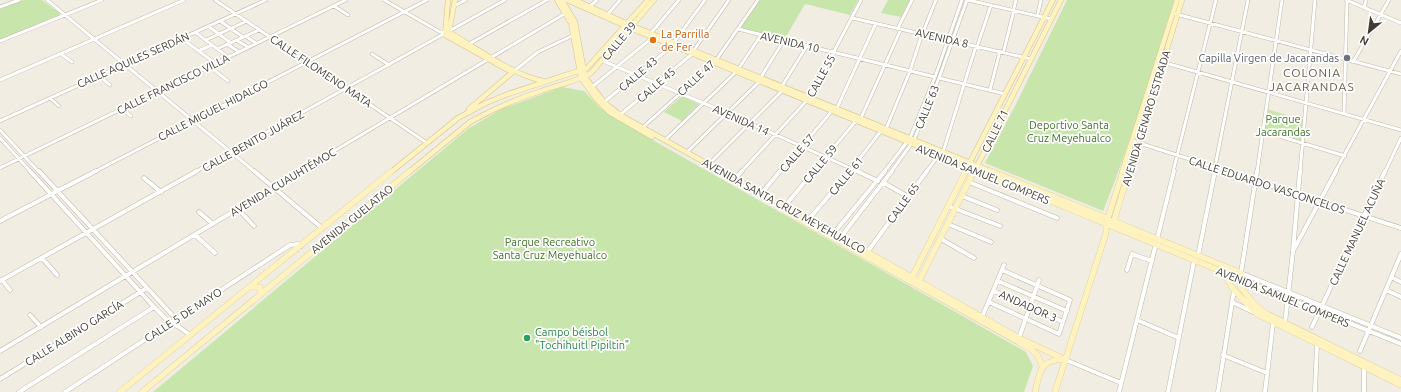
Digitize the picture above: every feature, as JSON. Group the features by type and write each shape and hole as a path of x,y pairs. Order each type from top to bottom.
{"street":[{"path":"0,7 19,0"},
{"path":"47,0 323,229"},
{"path":"0,41 102,0"},
{"path":"0,80 184,0"},
{"name":"CALLE FILOMENO MATA","path":"215,0 427,143"},
{"name":"CALLE AQUILES SERDÁN","path":"0,121 266,0"},
{"path":"337,0 341,2"},
{"name":"CALLE FRANCISCO VILLA","path":"0,168 346,0"},
{"path":"384,0 440,32 446,33 469,44 489,58"},
{"name":"CALLE MIGUEL HIDALGO","path":"0,221 427,0"},
{"path":"446,33 448,0"},
{"path":"446,33 455,0"},
{"path":"454,6 466,0"},
{"name":"CALLE BENITO JUÁREZ","path":"1,281 505,0"},
{"path":"469,44 546,0"},
{"name":"AVENIDA SANTA CRUZ MEYEHUALCO","path":"557,0 566,13 574,35 583,78 609,112 911,278"},
{"name":"AVENIDA SANTA CRUZ MEYEHUALCO","path":"562,0 570,11 575,22 581,70"},
{"name":"AVENIDA SAMUEL GOMPERS","path":"567,0 858,120 886,129 939,155 969,165"},
{"name":"AVENIDA SAMUEL GOMPERS","path":"575,0 629,26"},
{"path":"590,7 596,0"},
{"path":"607,15 620,0"},
{"name":"CALLE 39","path":"583,78 591,73 603,61 648,0"},
{"name":"CALLE 39","path":"581,70 590,65 654,0"},
{"path":"563,83 580,84 591,89 652,35 679,0"},
{"name":"CALLE 43","path":"604,102 673,44 705,0"},
{"name":"CALLE 45","path":"620,115 658,84 693,52 729,0"},
{"name":"CALLE 47","path":"641,129 715,61 758,0"},
{"name":"CALLE 55","path":"735,179 809,99 861,0"},
{"name":"CALLE 59","path":"784,207 858,120 885,65 912,0"},
{"path":"886,129 910,71 922,33 936,0"},
{"name":"CALLE 63","path":"951,39 962,0"},
{"path":"967,0 991,3"},
{"name":"CALLE 63","path":"840,239 884,183 911,141 967,0"},
{"path":"977,0 1052,18"},
{"path":"990,90 1016,0"},
{"path":"1038,13 1041,0"},
{"name":"CALLE 71","path":"911,278 1053,0"},
{"name":"CALLE 71","path":"918,283 1061,0"},
{"name":"AVENIDA GENARO ESTRADA","path":"1055,392 1106,233 1139,143 1175,14 1177,0"},
{"name":"AVENIDA GENARO ESTRADA","path":"1175,14 1182,0"},
{"path":"1119,392 1216,0"},
{"path":"1198,256 1248,0"},
{"path":"1282,0 1256,181 1240,276 1240,286 1259,309 1401,380"},
{"path":"1285,323 1293,251 1315,0"},
{"path":"1344,114 1346,0 1401,23"},
{"path":"1364,8 1366,0"},
{"path":"1353,62 1389,0"},
{"path":"944,152 991,3"},
{"path":"334,6 348,15"},
{"path":"1014,9 1038,13 1045,16"},
{"name":"AVENIDA CUAUHTÉMOC","path":"0,351 127,277 566,13"},
{"path":"1175,14 1401,74"},
{"name":"AVENIDA 8","path":"853,17 900,28"},
{"name":"AVENIDA 8","path":"853,17 1031,58"},
{"path":"220,21 256,43"},
{"path":"206,40 247,21"},
{"name":"CALLE 57","path":"761,194 834,110 860,59 876,23"},
{"path":"208,26 231,42"},
{"name":"AVENIDA 10","path":"738,29 1005,94"},
{"path":"217,49 259,30"},
{"path":"195,32 228,57"},
{"path":"446,33 508,70 533,79 546,81"},
{"name":"AVENIDA GUELATAO","path":"120,392 323,229 538,52 574,35"},
{"path":"665,140 737,70 761,35"},
{"path":"181,38 215,63"},
{"path":"236,40 248,47"},
{"path":"687,152 727,114 760,79 784,40"},
{"path":"227,44 239,52"},
{"path":"198,51 212,45"},
{"path":"709,164 782,89 807,46"},
{"path":"1293,251 1401,51"},
{"path":"61,54 72,62"},
{"path":"372,54 390,65"},
{"name":"AVENIDA 14","path":"603,61 878,181"},
{"path":"1161,62 1401,130"},
{"name":"AVENIDA GENARO ESTRADA","path":"1110,223 1133,141 1161,62"},
{"path":"209,66 228,81"},
{"name":"AVENIDA GUELATAO","path":"458,118 486,103 508,94 581,70"},
{"path":"99,76 110,85"},
{"name":"AVENIDA GUELATAO","path":"142,392 470,122 492,109 563,83 583,78"},
{"path":"527,96 522,95 522,93 531,86"},
{"name":"AVENIDA SANTA CRUZ MEYEHUALCO","path":"591,89 620,115 641,129 665,140 784,207 809,219 833,235"},
{"path":"508,94 517,95 511,102"},
{"path":"50,98 59,106"},
{"path":"122,109 131,116"},
{"name":"AVENIDA SAMUEL GOMPERS","path":"858,120 881,132 944,152 976,168 1110,223 1157,242 1198,256 1287,298 1401,344"},
{"path":"0,131 16,146 74,210 134,272 176,319 179,327"},
{"path":"1262,131 1345,156"},
{"name":"CALLE 61","path":"809,219 852,169 881,132"},
{"path":"6,136 0,139 88,233 140,292 170,323 179,327 190,335"},
{"name":"CALLE MANUEL ACUÑA","path":"1312,327 1401,138"},
{"name":"CALLE 63","path":"833,235 911,141"},
{"name":"CALLE EDUARDO VASCONCELOS","path":"1133,141 1401,228"},
{"path":"10,149 16,146"},
{"name":"CALLE 65","path":"868,251 907,196 939,155"},
{"path":"36,177 41,174"},
{"path":"144,178 161,192"},
{"path":"969,182 1057,218"},
{"path":"884,183 907,196"},
{"path":"962,196 997,210"},
{"path":"948,206 1000,226"},
{"path":"69,213 74,210"},
{"path":"238,210 254,226"},
{"path":"199,212 213,224"},
{"path":"77,221 82,218"},
{"path":"948,224 991,242"},
{"path":"195,235 214,253"},
{"path":"941,238 974,258"},
{"name":"AVENIDA SANTA CRUZ MEYEHUALCO","path":"840,239 868,251 918,283 1031,349 1038,356 1042,366"},
{"name":"AVENIDA SAMUEL GOMPERS","path":"1157,242 1194,260 1226,270"},
{"name":"CALLE 5 DE MAYO","path":"65,392 290,245 298,244 301,246"},
{"path":"926,248 934,253"},
{"path":"105,252 111,249"},
{"path":"1127,270 1132,254 1152,261"},
{"path":"1360,351 1401,254"},
{"path":"42,258 57,275"},
{"path":"114,263 121,259"},
{"path":"1168,392 1194,260"},
{"name":"ANDADOR 3","path":"982,317 1004,265"},
{"path":"989,302 1059,334 1070,300 1002,270"},
{"path":"1226,270 1225,277 1257,314"},
{"name":"AVENIDA SAMUEL GOMPERS","path":"1240,276 1288,292 1401,338"},
{"path":"1391,277 1401,282"},
{"path":"1019,338 1039,280"},
{"path":"1,281 10,290"},
{"path":"998,281 1067,311"},
{"name":"AVENIDA SANTA CRUZ MEYEHUALCO","path":"918,283 1019,338 1066,360"},
{"path":"248,288 257,286 260,287 260,295"},
{"name":"CALLE ALBINO GARCÍA","path":"0,379 147,288"},
{"path":"1218,392 1234,289"},
{"path":"1386,290 1401,296"},
{"name":"ANDADOR 3","path":"994,291 1063,322"},
{"path":"1232,302 1401,386"},
{"path":"19,392 154,307"},
{"path":"30,315 41,327"},
{"path":"1137,320 1179,338"},
{"path":"1265,392 1273,323"},
{"path":"1315,392 1317,345"},
{"path":"1223,355 1267,373"},
{"path":"1035,392 1042,366 1049,360 1066,360 1121,383"},
{"path":"1364,367 1364,392"}],"green space":[{"path":"23,0 42,0 61,14 0,39 0,9"},
{"path":"759,0 858,0 850,15 805,4 784,40 740,29"},
{"path":"888,0 910,0 901,17 881,13"},
{"name":"Deportivo Santa Cruz Meyehualco","path":"1067,0 1174,0 1132,132 1103,211 985,163"},
{"name":"Parque Recreativo Santa Cruz Meyehualco","path":"562,87 584,91 600,108 621,122 1026,352 1033,366 1024,392 153,392 469,128 502,109"},
{"path":"682,96 699,104 682,121 664,112"},
{"name":"Parque Jacarandas","path":"1267,109 1304,120 1302,143 1263,131"}],"place":[{"name":"La Parrilla de Fer","path":"653,40"},
{"name":"Capilla Virgen de Jacarandas","path":"1347,58"},
{"name":"Campo béisbol \"Tochihuitl Pipiltin\"","path":"527,338"}],"district":[{"name":"COLONIA JACARANDAS","path":"1312,80"}]}
